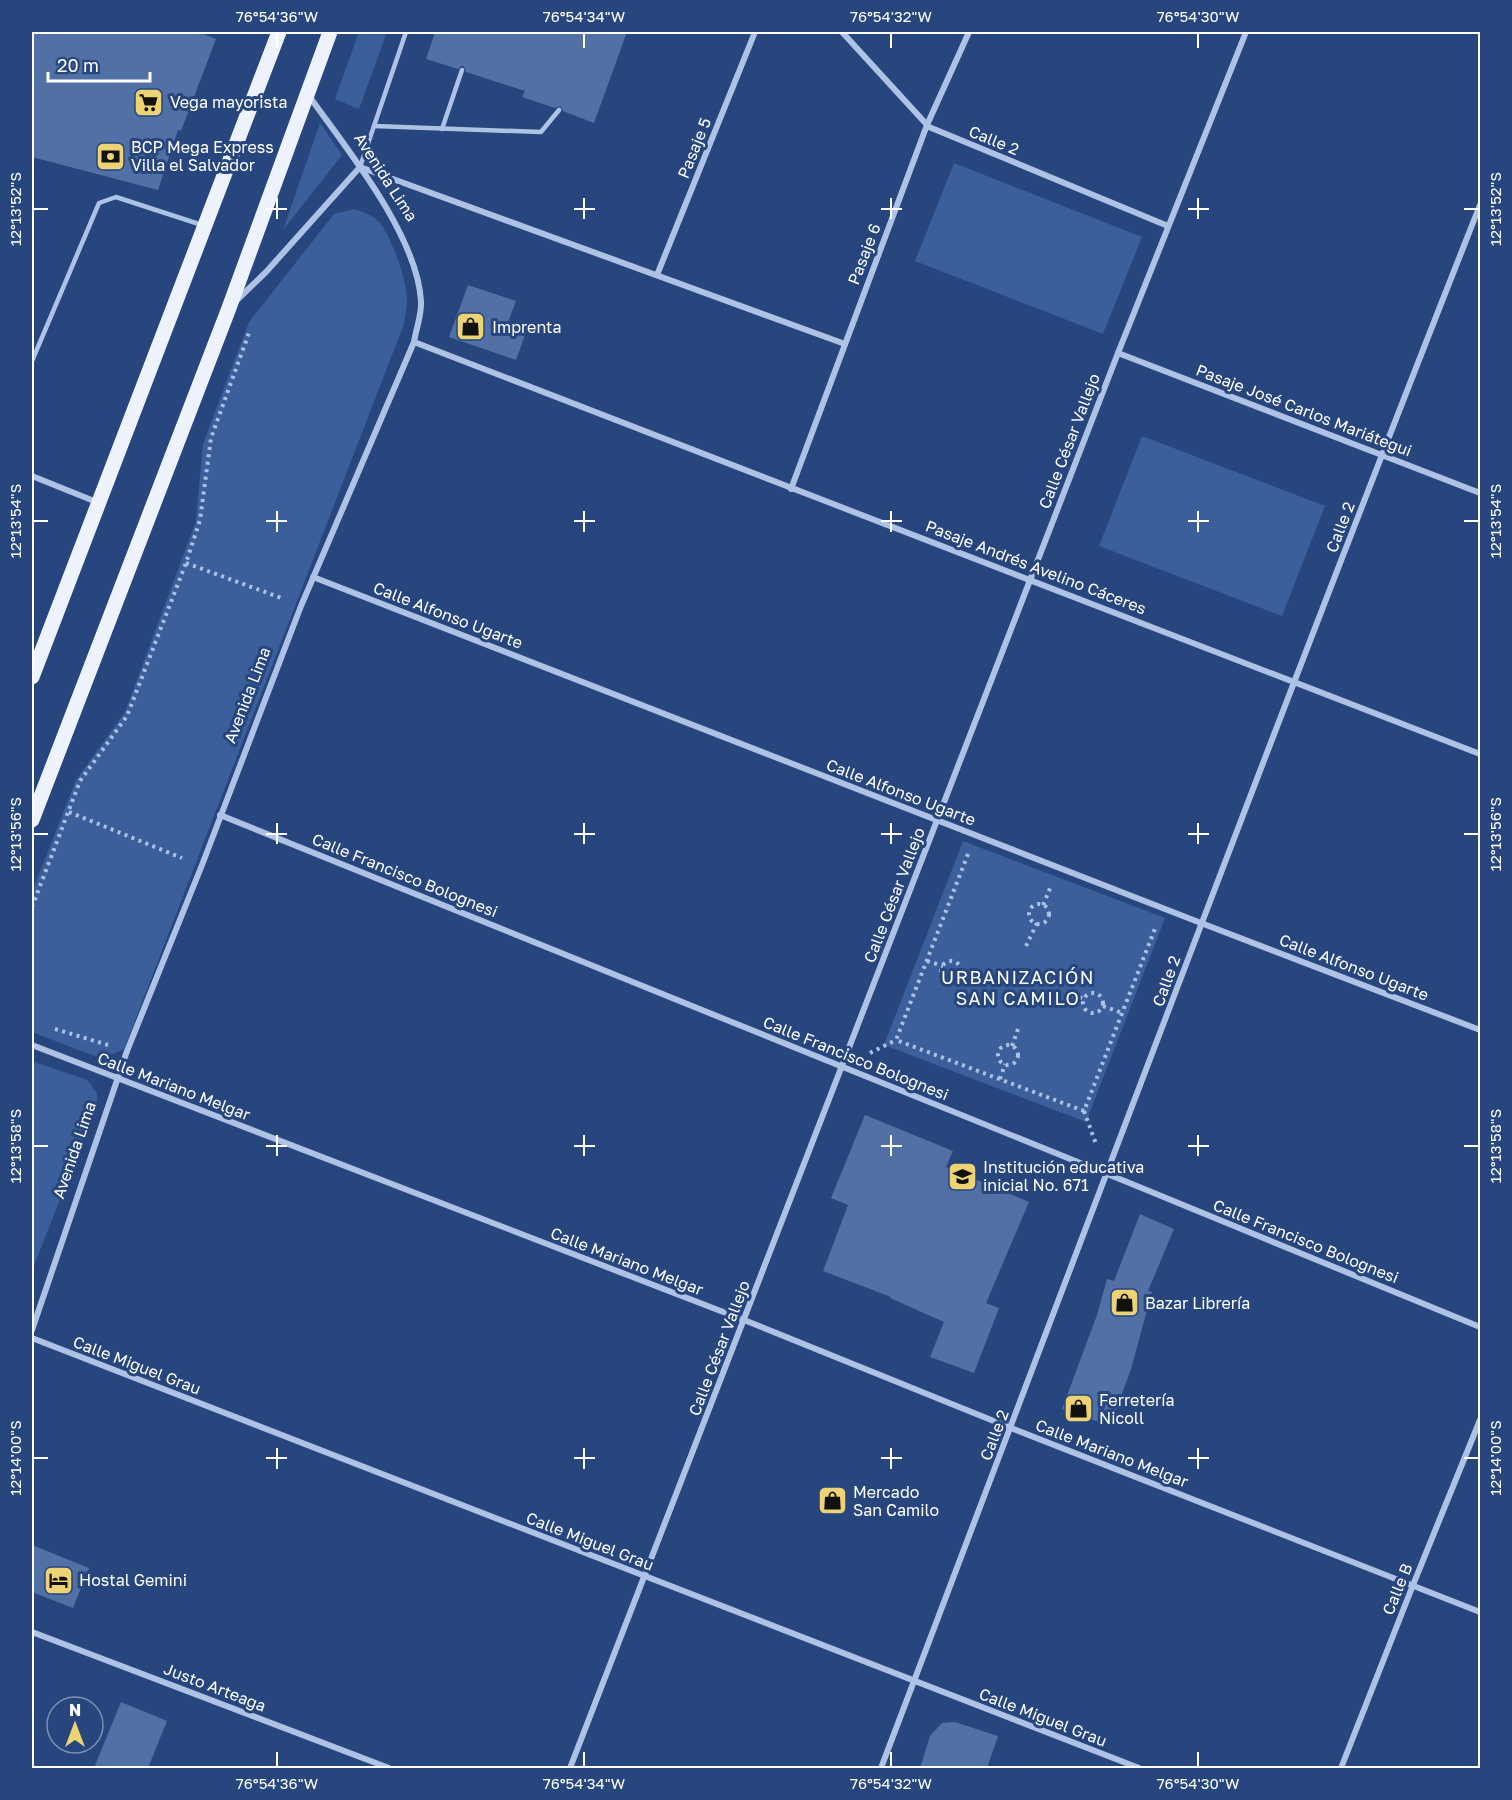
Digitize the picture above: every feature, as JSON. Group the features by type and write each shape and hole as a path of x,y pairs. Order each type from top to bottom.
{"main road":[{"path":"32,677 279,32"},
{"path":"32,820 229,308 330,32"}],"street":[{"name":"Pasaje 5","path":"657,275 755,32"},
{"name":"Calle 2","path":"842,32 927,125 1168,226"},
{"name":"Pasaje 6","path":"791,489 927,125 969,32"},
{"name":"Calle César Vallejo","path":"570,1768 1118,353 1246,32"},
{"name":"Avenida Lima","path":"32,1330 128,1051 202,866 301,606 414,342 421,303 416,273 400,232 360,167 308,94"},
{"path":"229,308 266,272 360,167 845,344"},
{"name":"Calle 2","path":"881,1768 1202,923 1480,205"},
{"name":"Pasaje Andrés Avelino Cáceres","path":"414,342 1480,754"},
{"name":"Pasaje José Carlos Mariátegui","path":"1118,353 1480,493"},
{"path":"32,476 99,503"},
{"name":"Calle Alfonso Ugarte","path":"313,577 1480,1030"},
{"name":"Calle Francisco Bolognesi","path":"220,815 1480,1327"},
{"name":"Calle Mariano Melgar","path":"32,1045 744,1320 1011,1428 1480,1612"},
{"name":"Calle Miguel Grau","path":"32,1338 1139,1768"},
{"name":"Calle B","path":"1341,1768 1480,1420"},
{"name":"Justo Arteaga","path":"32,1632 389,1768"}],"lane":[{"path":"360,167 406,32"},
{"path":"442,129 462,70"},
{"path":"374,126 541,132 559,110"},
{"path":"32,361 99,203 116,197 205,226"}],"path":[{"path":"32,907 81,781 128,717 201,520 211,438 251,327"},
{"path":"186,563 301,606"},
{"path":"69,812 202,866"},
{"path":"970,850 896,1040 1084,1111 1157,922"},
{"path":"1043,905 1052,882"},
{"path":"1035,905 1043,905 1049,910 1049,916 1043,923 1037,923 1031,919 1030,909 1035,905"},
{"path":"1026,946 1037,923"},
{"path":"927,961 943,966"},
{"path":"954,961 959,964 961,973 955,980 945,978 942,973 943,966 947,962 954,961"},
{"path":"961,973 981,980"},
{"path":"1065,993 1085,999"},
{"path":"1096,994 1101,997 1103,1006 1096,1013 1090,1013 1084,1006 1085,999 1089,995 1096,994"},
{"path":"1103,1006 1122,1013"},
{"path":"53,1029 128,1051"},
{"path":"1012,1046 1018,1029"},
{"path":"1004,1046 1012,1046 1017,1051 1018,1057 1011,1064 1005,1064 999,1057 999,1050 1004,1046"},
{"path":"1000,1079 1005,1064"}],"shaded area":[{"path":"359,32 387,32 359,109 335,99"},
{"path":"320,123 342,155 283,230"},
{"path":"954,163 1142,237 1103,334 915,261"},
{"path":"354,209 379,222 393,248 407,293 404,324 124,1049 106,1057 97,1057 32,1032 32,892 76,780 125,712 196,521 203,444 249,322 334,214"},
{"path":"1142,436 1325,506 1282,616 1099,546"},
{"path":"963,841 1165,918 1086,1122 884,1045"},
{"path":"32,1061 87,1080 97,1093 97,1104 32,1271"}],"building":[{"path":"32,32 198,32 216,39 181,131 178,130 158,190 32,157"},
{"path":"435,32 627,32 594,123 563,111 560,106 555,108 522,97 525,91 466,72 464,66 458,69 426,59"},
{"path":"468,285 516,301 507,325 526,332 516,360 449,337"},
{"path":"865,1115 953,1151 946,1167 1029,1202 986,1303 999,1308 974,1373 930,1357 944,1322 891,1297 823,1271 848,1205 831,1198"},
{"path":"1140,1214 1174,1229 1148,1291 1152,1292 1131,1369 1110,1426 1062,1409 1097,1315 1107,1279 1114,1281"},
{"name":"Hostal Gemini","path":"32,1545 89,1568 73,1608 32,1592"},
{"path":"121,1702 167,1721 148,1768 94,1768 99,1755 105,1755 105,1741"},
{"path":"955,1722 998,1736 987,1768 920,1768 930,1736 942,1723"}],"place":[{"name":"Vega mayorista","path":"149,102"},
{"name":"BCP Mega Express Villa el Salvador","path":"110,156"},
{"name":"Imprenta","path":"471,327"},
{"name":"Institución educativa inicial No. 671","path":"962,1176"},
{"name":"Bazar Librería","path":"1124,1303"},
{"name":"Ferretería Nicoll","path":"1078,1409"},
{"name":"Mercado San Camilo","path":"832,1501"},
{"name":"Hostal Gemini","path":"58,1580"}],"district":[{"name":"URBANIZACIÓN SAN CAMILO","path":"1018,987"}]}
